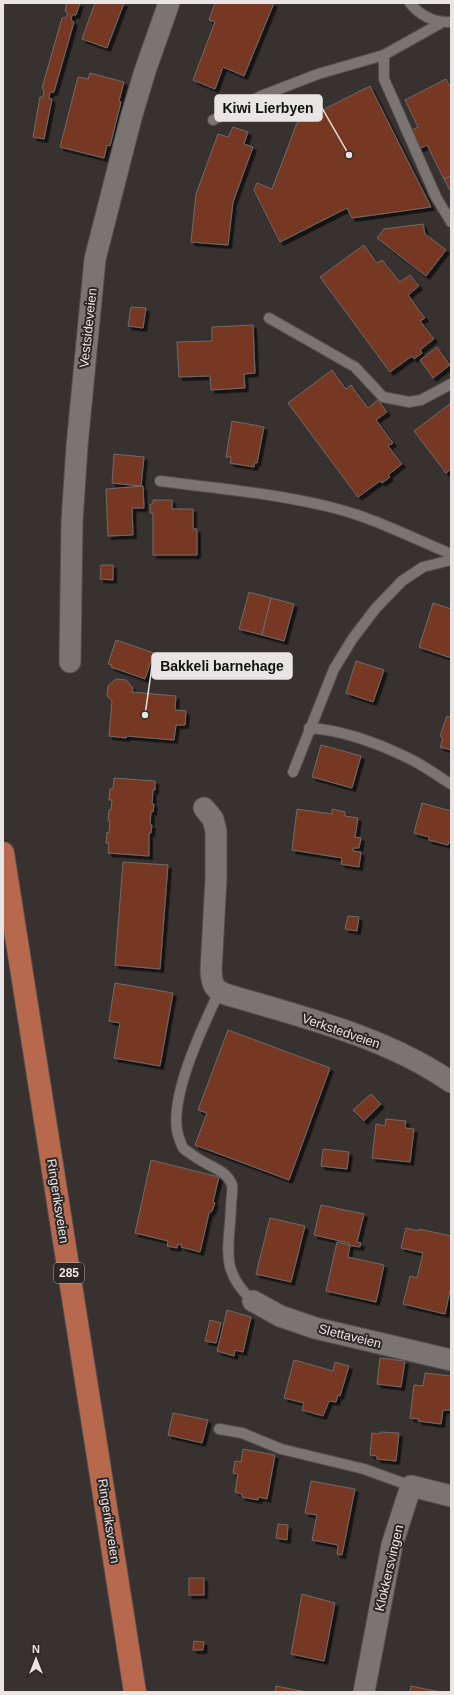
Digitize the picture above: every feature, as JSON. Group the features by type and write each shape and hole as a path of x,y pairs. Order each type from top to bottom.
{"main road":[{"name":"Ringeriksveien","path":"3,853 135,1692"}],"street":[{"name":"Vestsideveien","path":"70,662 72,522 77,446 95,259 131,118 145,71 169,3"},
{"path":"204,808 213,819 216,831 216,878 211,971 212,985 222,993"},
{"name":"Verkstedveien","path":"222,993 346,1031 378,1043 418,1062 451,1082"},
{"name":"Slettaveien","path":"253,1300 280,1316 315,1328 451,1360"},
{"path":"411,1486 451,1496"},
{"name":"Klokkersvingen","path":"364,1692 392,1545 411,1486"}],"lane":[{"path":"410,3 427,18 446,23"},
{"path":"213,120 261,96 318,74 384,55 446,23"},
{"path":"384,55 384,79 436,197 451,222"},
{"path":"269,318 355,367 382,397 409,402 421,400 451,384"},
{"path":"160,481 238,490 327,506 386,525 451,554"},
{"path":"293,772 309,728 334,669 353,638 376,608 402,581 413,573 434,564 451,560"},
{"path":"309,728 322,728 360,739 407,757 451,784"},
{"path":"222,993 204,1023 187,1070 176,1110 176,1128 183,1147 201,1161 224,1173 232,1185 227,1252 232,1274 242,1291 253,1300"},
{"path":"219,1429 242,1433 282,1450 364,1468 411,1486"}],"building":[{"path":"67,3 80,3 76,15 72,15 71,20 74,22 54,92 50,92 49,98 52,99 44,139 33,137 40,97 43,97 44,91 42,88 62,18 65,18 68,14 65,11"},
{"path":"95,3 124,3 107,48 82,39"},
{"path":"215,3 274,3 244,76 223,67 215,89 193,80 215,22 209,20"},
{"path":"90,73 124,82 119,101 121,102 110,146 107,145 104,158 60,147 78,77 88,79"},
{"path":"446,79 451,88 451,176 444,179 427,145 419,149 410,131 418,127 405,100"},
{"path":"370,86 431,207 352,218 347,208 280,242 254,190 257,183 272,189 297,123"},
{"path":"233,127 248,132 244,144 253,147 233,202 228,245 191,242 196,194 218,134 228,137"},
{"path":"451,176 451,192 444,179"},
{"path":"423,224 425,234 446,250 426,276 377,238 384,229"},
{"path":"364,245 377,263 382,260 400,282 410,275 419,286 408,295 425,318 420,321 434,339 420,350 422,353 414,359 412,356 390,372 320,277"},
{"path":"131,307 146,308 143,328 128,326"},
{"path":"253,325 255,373 244,374 245,388 211,390 210,376 179,377 177,342 212,341 212,327"},
{"path":"437,347 450,365 433,378 420,360"},
{"path":"332,370 346,389 351,385 368,408 378,400 387,412 376,420 393,443 388,446 402,464 388,475 390,477 382,483 380,481 358,497 288,403"},
{"path":"451,403 451,469 446,473 414,431"},
{"path":"232,421 264,427 257,463 255,462 254,467 230,463 231,457 226,457"},
{"path":"114,454 144,457 141,486 112,483"},
{"path":"143,486 144,508 132,508 133,535 108,536 106,489"},
{"path":"153,500 172,500 172,509 193,509 193,529 197,529 197,555 153,555 153,513 150,513 150,504 153,504"},
{"path":"101,565 113,565 113,580 100,579"},
{"path":"249,592 271,598 262,635 239,629"},
{"path":"271,598 294,604 284,641 262,635"},
{"path":"433,603 451,609 451,658 419,647"},
{"path":"116,640 154,653 145,679 111,667 112,665 108,664"},
{"path":"356,661 384,670 373,702 346,693"},
{"path":"116,679 126,680 133,688 132,692 176,696 175,710 186,711 185,725 176,725 174,740 109,736 112,701 107,696 108,686"},
{"path":"447,716 451,718 451,750 440,747 443,738 440,736"},
{"path":"321,745 361,756 352,788 312,777"},
{"path":"114,778 155,781 152,804 154,804 153,812 151,811 150,825 152,825 151,833 149,833 149,856 108,853 109,843 106,843 107,832 109,833 109,810 111,810 112,800 109,800 110,789 113,789"},
{"path":"422,803 451,811 451,843 449,842 448,845 429,840 429,837 414,833"},
{"path":"297,809 332,814 332,809 345,812 345,816 358,818 355,837 361,838 359,848 353,848 353,851 361,852 359,867 341,864 342,858 292,850"},
{"path":"123,862 168,865 160,969 115,965"},
{"path":"348,916 359,917 357,931 345,929"},
{"path":"115,983 173,993 160,1066 114,1058 120,1023 109,1021"},
{"path":"228,1030 330,1068 289,1180 195,1145 207,1113 198,1110"},
{"path":"371,1094 381,1104 364,1121 353,1110"},
{"path":"386,1119 406,1121 405,1128 414,1129 410,1162 372,1158 376,1124 385,1126"},
{"path":"323,1149 349,1152 347,1169 321,1166"},
{"path":"151,1160 219,1177 213,1202 215,1203 212,1211 209,1213 200,1252 181,1247 182,1245 178,1244 177,1248 167,1246 168,1241 135,1233"},
{"path":"321,1205 364,1214 357,1242 361,1243 360,1247 314,1235"},
{"path":"270,1218 305,1226 291,1282 256,1274"},
{"path":"406,1228 419,1231 419,1229 451,1236 451,1286 445,1314 403,1304 410,1276 417,1278 423,1253 401,1248"},
{"path":"337,1242 350,1245 348,1257 384,1265 376,1302 326,1291"},
{"path":"227,1310 251,1317 243,1352 235,1350 234,1356 217,1351"},
{"path":"210,1320 221,1323 216,1343 205,1341"},
{"path":"380,1358 405,1361 401,1387 377,1384"},
{"path":"294,1360 333,1371 335,1362 349,1366 340,1396 338,1395 336,1402 329,1401 323,1416 302,1410 304,1403 284,1398"},
{"path":"425,1373 451,1376 451,1410 443,1410 441,1424 418,1421 419,1419 410,1418 414,1385 423,1386"},
{"path":"173,1413 208,1420 202,1443 168,1435"},
{"path":"380,1432 399,1433 396,1461 377,1459 377,1456 370,1455 372,1433 379,1434"},
{"path":"243,1449 275,1455 267,1499 259,1497 258,1500 242,1497 242,1494 235,1492 238,1474 233,1473 235,1461 241,1462"},
{"path":"311,1481 355,1489 342,1555 337,1554 338,1545 312,1540 317,1515 305,1513"},
{"path":"278,1524 288,1525 287,1540 276,1538"},
{"path":"189,1578 204,1578 204,1595 189,1595"},
{"path":"302,1594 335,1603 324,1661 291,1654"},
{"path":"194,1641 204,1642 203,1650 193,1650"},
{"path":"276,1686 306,1692 275,1692"},
{"path":"411,1686 440,1692 410,1692"}],"place":[{"name":"Kiwi Lierbyen","path":"349,155"},
{"name":"Bakkeli barnehage","path":"145,715"}]}
